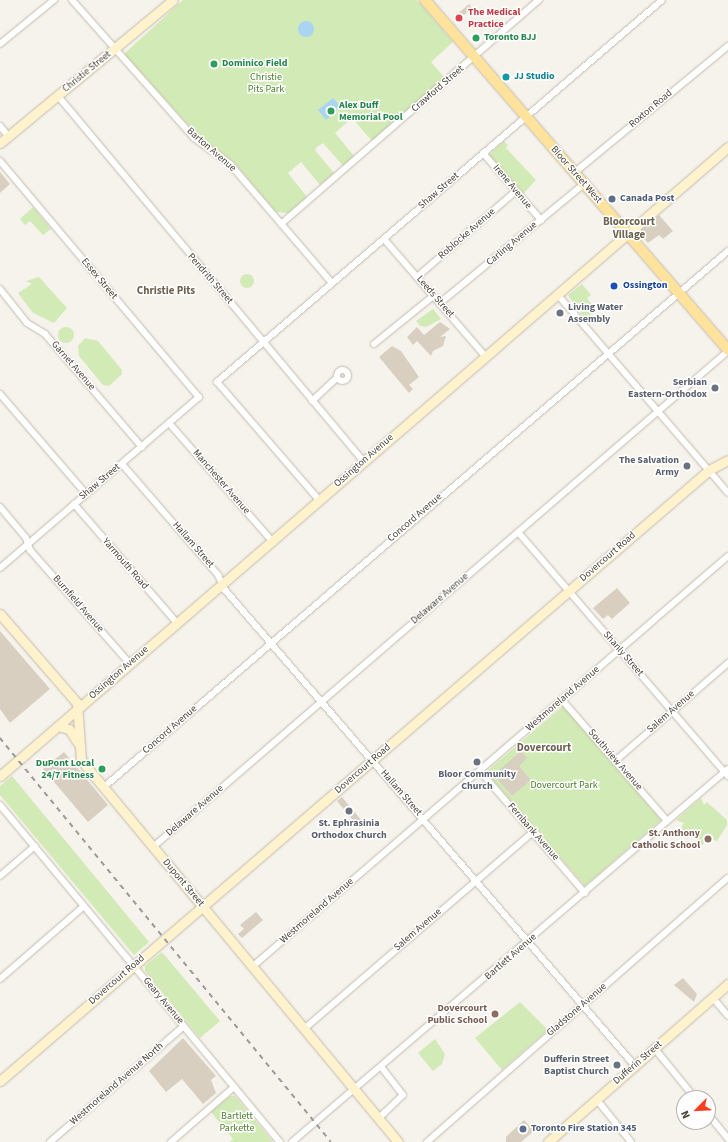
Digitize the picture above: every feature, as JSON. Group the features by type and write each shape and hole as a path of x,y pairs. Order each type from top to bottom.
{"main road":[{"name":"Bloor Street West","path":"426,0 527,115 574,173 627,232 728,350"}],"street":[{"path":"0,44 54,0"},
{"name":"Barton Avenue","path":"72,0 114,50 197,141 230,164 332,283"},
{"name":"Christie Street","path":"0,143 173,0"},
{"name":"Crawford Street","path":"281,224 539,0"},
{"name":"Shaw Street","path":"319,500 217,382 662,0"},
{"name":"Roxton Road","path":"574,173 728,46"},
{"name":"Pendrith Street","path":"58,96 363,461"},
{"path":"0,126 8,136"},
{"name":"Ossington Avenue","path":"0,776 627,232 728,147"},
{"name":"Irene Avenue","path":"484,153 541,220"},
{"name":"Essex Street","path":"0,161 199,397"},
{"name":"Carling Avenue","path":"440,303 584,184"},
{"name":"Roblocke Avenue","path":"417,277 516,191"},
{"name":"Leeds Street","path":"384,239 485,356"},
{"name":"Concord Avenue","path":"104,787 607,352 728,251"},
{"name":"Garnet Avenue","path":"0,289 27,323 45,334 142,446"},
{"path":"557,294 728,493"},
{"path":"374,344 433,296"},
{"name":"Delaware Avenue","path":"153,847 728,350"},
{"path":"312,401 337,378"},
{"path":"0,394 86,494"},
{"name":"Shaw Street","path":"0,568 199,397"},
{"name":"Manchester Avenue","path":"169,423 272,541"},
{"name":"Dovercourt Road","path":"0,1081 709,470 728,460"},
{"name":"Hallam Street","path":"122,464 218,575 222,584 271,643 636,1066"},
{"name":"Yarmouth Road","path":"74,504 177,623"},
{"name":"Burnfield Avenue","path":"0,507 29,543 30,550 130,664"},
{"name":"Shanly Street","path":"518,532 727,773"},
{"name":"Westmoreland Avenue","path":"252,967 728,556"},
{"path":"0,614 80,707"},
{"name":"Salem Avenue","path":"615,761 728,663"},
{"name":"Southview Avenue","path":"562,700 667,821"},
{"name":"Dupont Street","path":"80,707 78,742 79,755 153,847 398,1142"},
{"path":"58,726 69,729 78,742"},
{"name":"Fernbank Avenue","path":"480,771 585,892"},
{"name":"Bartlett Avenue","path":"292,1142 382,1068 667,821 727,773"},
{"name":"Geary Avenue","path":"0,805 280,1142"},
{"name":"Salem Avenue","path":"304,1029 533,832"},
{"path":"0,876 35,846"},
{"name":"Gladstone Avenue","path":"427,1142 728,878"},
{"path":"0,979 84,906"},
{"name":"Dufferin Street","path":"548,1142 728,984"},
{"path":"713,998 728,1016"},
{"name":"Westmoreland Avenue North","path":"50,1142 184,1026"},
{"path":"655,1049 688,1090"},
{"path":"379,1118 403,1095 382,1068"},
{"path":"171,1142 234,1087"},
{"path":"597,1100 631,1142"},
{"path":"716,1124 728,1139"}],"green space":[{"name":"Christie Pits Park","path":"183,0 417,0 453,42 431,62 445,78 372,141 352,118 335,133 354,156 343,166 323,143 317,147 315,150 334,173 320,185 301,162 288,173 307,197 288,213 276,212 233,161 200,138 124,54"},
{"path":"504,141 508,145 506,148 536,180 523,194 489,155"},
{"path":"33,207 51,229 43,235 30,221 25,225 20,219"},
{"path":"244,274 250,274 254,278 254,284 250,288 244,288 240,284 240,278"},
{"path":"39,277 67,308 54,323 33,313 18,293 32,284 26,281"},
{"path":"582,284 591,295 587,298 596,310 585,319 568,295"},
{"path":"433,309 441,319 426,327 420,326 416,321"},
{"path":"66,327 73,332 74,335 69,342 66,343 59,338 58,335 63,328"},
{"path":"85,338 98,341 122,370 122,374 109,386 103,385 79,356 78,346"},
{"name":"Dovercourt Park","path":"563,706 661,820 585,886 486,772"},
{"path":"12,776 149,942 134,955 0,795 0,786"},
{"path":"701,798 704,805 707,802 727,820 727,825 717,841 710,839 702,845 681,828 684,823 676,820"},
{"path":"162,952 220,1021 200,1038 145,971 145,966"},
{"path":"520,1002 548,1030 502,1070 475,1038"},
{"path":"435,1039 445,1054 442,1064 433,1071 418,1053"},
{"name":"Bartlett Parkette","path":"230,1096 235,1096 273,1142 230,1142 233,1139 211,1112"}],"water":[{"path":"306,21 313,26 314,29 309,36 306,37 299,32 298,29 303,22"},
{"path":"333,98 341,107 326,120 318,110"}],"building":[{"path":"469,4 472,8 456,22 453,18"},
{"path":"0,172 10,184 0,193"},
{"path":"659,215 673,231 663,239 659,235 648,243 638,232"},
{"path":"440,322 450,329 440,337 446,336 443,346 433,351 431,356 417,341 413,345 407,337 417,327 424,335"},
{"path":"392,346 401,351 419,377 409,385 413,389 409,393 379,357"},
{"path":"617,588 630,603 612,619 608,615 603,619 593,608"},
{"path":"0,631 50,689 10,723 0,709"},
{"path":"521,751 527,758 519,766 531,780 512,796 494,775"},
{"path":"64,752 108,805 88,822 43,769"},
{"name":"St. Ephrasinia Orthodox Church","path":"342,797 362,821 357,825 337,801"},
{"path":"256,912 263,920 242,938 238,934 244,929 240,925"},
{"path":"683,978 697,994 694,1002 674,985"},
{"path":"183,1038 216,1076 211,1080 216,1093 203,1104 182,1079 166,1092 149,1071"},
{"name":"Toronto Fire Station 345","path":"524,1120 534,1131 521,1142 506,1142 506,1137"}],"railway":[{"path":"0,738 331,1142"}],"place":[{"name":"The Medical Practice","path":"459,18"},
{"name":"Toronto BJJ","path":"476,38"},
{"name":"Dominico Field","path":"214,64"},
{"name":"JJ Studio","path":"506,77"},
{"name":"Alex Duff Memorial Pool","path":"331,111"},
{"name":"Canada Post","path":"612,199"},
{"name":"Ossington","path":"614,286"},
{"name":"Living Water Assembly","path":"560,313"},
{"name":"Serbian Eastern-Orthodox","path":"715,388"},
{"name":"The Salvation Army","path":"687,466"},
{"name":"Bloor Community Church","path":"477,762"},
{"name":"DuPont Local 24/7 Fitness","path":"102,769"},
{"name":"St. Ephrasinia Orthodox Church","path":"349,811"},
{"name":"St. Anthony Catholic School","path":"708,839"},
{"name":"Dovercourt Public School","path":"495,1014"},
{"name":"Dufferin Street Baptist Church","path":"617,1065"},
{"name":"Toronto Fire Station 345","path":"523,1129"}],"district":[{"name":"Bloorcourt Village","path":"629,229"},
{"name":"Christie Pits","path":"166,291"},
{"name":"Dovercourt","path":"544,748"}]}
